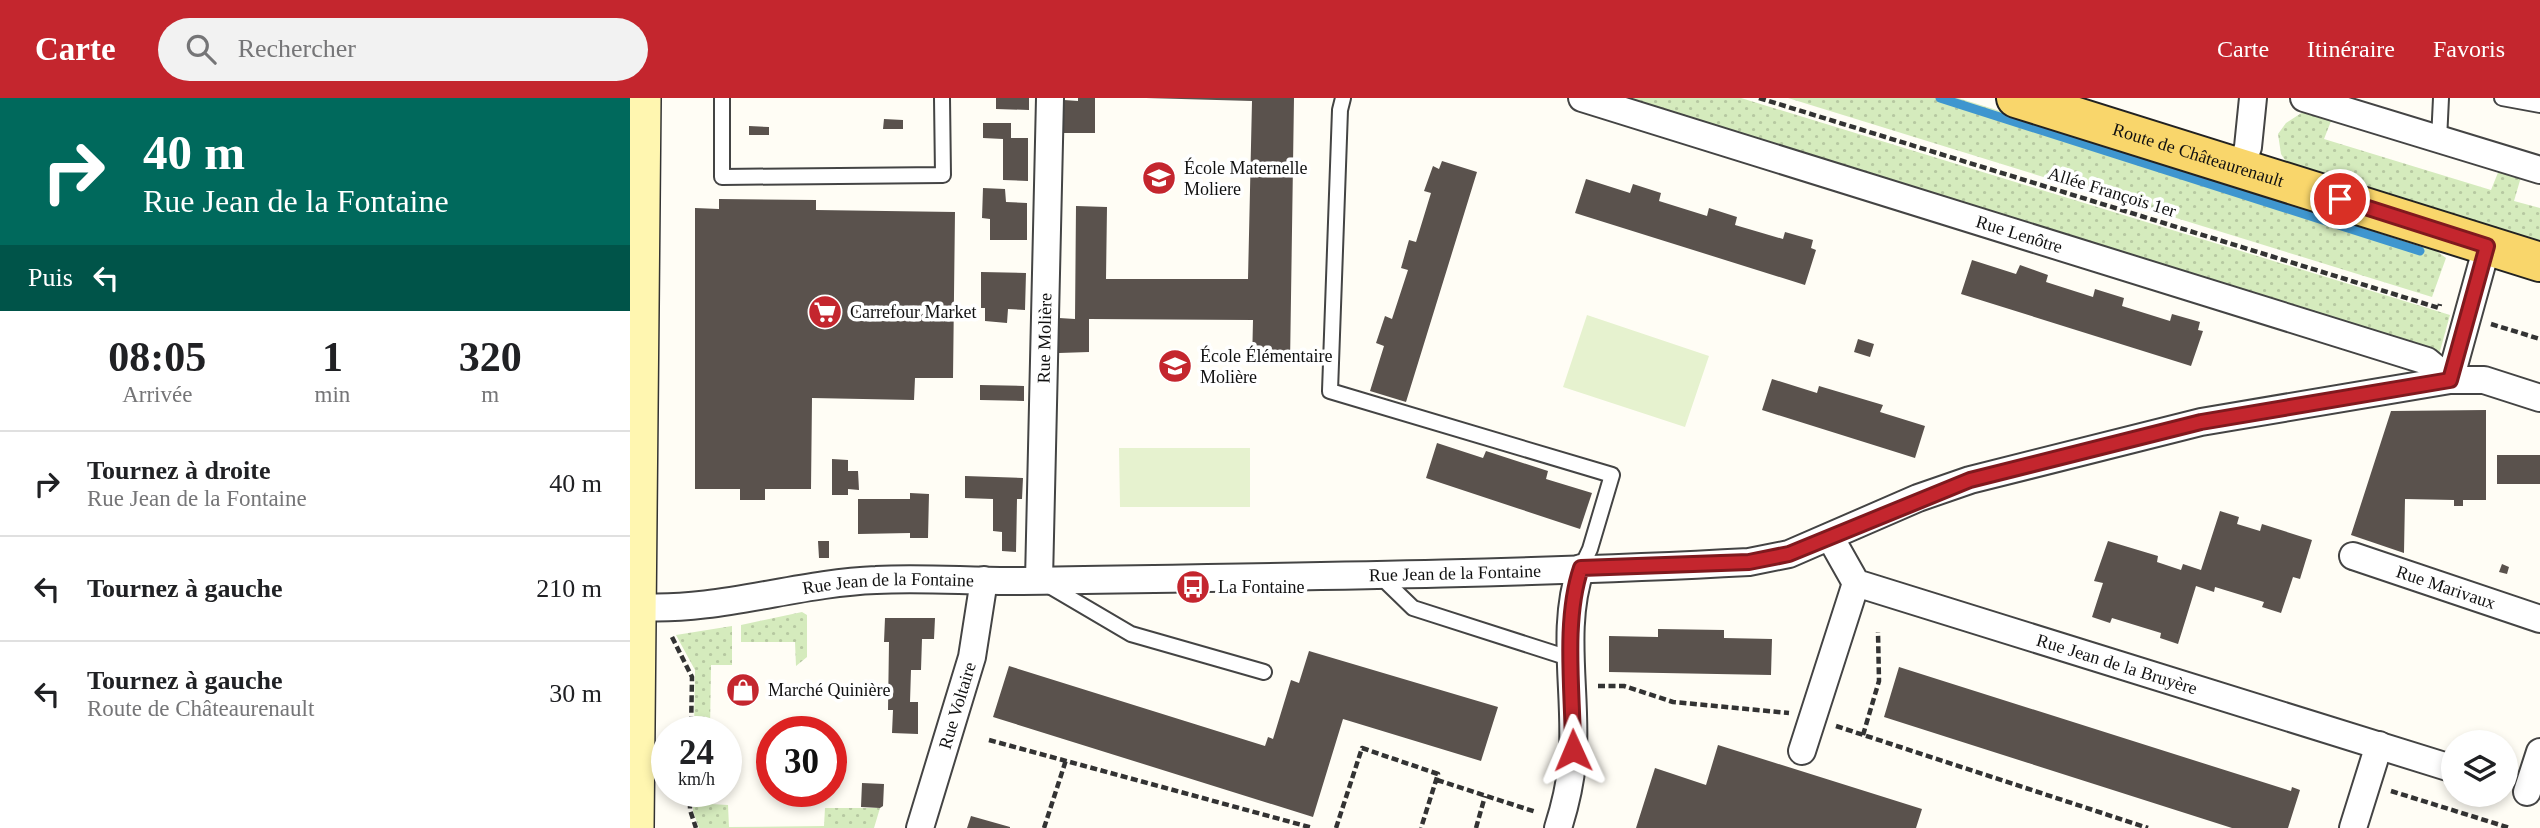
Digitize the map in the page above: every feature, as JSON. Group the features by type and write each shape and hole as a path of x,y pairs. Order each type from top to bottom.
{"main road":[{"name":"Route de Châteaurenault","path":"2016,98 2540,262"}],"street":[{"path":"635,828 635,598 642,98"},
{"name":"Rue Molière","path":"1039,580 1050,98"},
{"name":"Rue Lenôtre","path":"1582,98 2427,361 2450,380"},
{"path":"2241,168 2248,147 2253,98"},
{"path":"2304,98 2540,170"},
{"path":"2450,380 2487,246"},
{"name":"Rue Jean de la Fontaine","path":"635,598 680,610 818,585 876,580 1039,580 1749,562 1789,554 1918,498 1970,480 2201,422 2450,380 2484,380 2540,398"},
{"path":"1802,751 1856,583 1830,537"},
{"name":"Rue Marivaux","path":"2353,556 2540,619"},
{"path":"1553,822 1573,750 1572,613 1574,589 1581,568"},
{"name":"Rue Voltaire","path":"920,828 972,657 984,580"},
{"name":"Rue Jean de la Bruyère","path":"1856,583 2441,764"},
{"path":"2353,828 2379,745"},
{"path":"2524,791 2540,752"}],"lane":[{"path":"722,98 722,177 943,175 942,98"},
{"path":"1343,98 1340,110 1330,391 1612,475 1590,549 1581,568"},
{"path":"2439,139 2441,98"},
{"path":"2502,98 2540,105"},
{"path":"1377,573 1413,608 1572,659"},
{"path":"1039,580 1131,634 1264,672"}],"path":[{"name":"Allée François 1er","path":"1759,98 2439,308 2442,300"},
{"path":"2491,315 2488,324 2540,339"},
{"path":"1863,735 1879,681 1878,632"},
{"path":"672,637 692,677 691,716"},
{"path":"1590,686 1624,686 1673,702 1776,709 1798,716"},
{"path":"1833,725 2148,828"},
{"path":"989,740 1313,828"},
{"path":"1336,828 1363,748 1438,774 1421,828"},
{"path":"1044,828 1066,760"},
{"path":"1437,780 1553,822"},
{"path":"2382,788 2510,828"},
{"path":"1476,828 1485,796"},
{"path":"690,807 696,828"}],"green space":[{"path":"1606,98 1741,98 2450,315 2438,358"},
{"path":"1788,98 1958,98 2426,243 2446,258 2432,297"},
{"path":"2306,110 2333,116 2324,139 2491,190 2499,170 2521,177 2514,201 2540,208 2540,245 2290,168 2281,154 2278,134 2286,123"},
{"path":"1587,315 1709,356 1685,427 1563,387"},
{"path":"1119,448 1250,448 1250,507 1120,507"},
{"path":"802,612 807,615 807,657 796,666 795,642 741,642 741,625"},
{"path":"732,626 732,665 711,665 710,716 694,716 695,670 676,635"},
{"path":"693,807 728,807 729,827 824,826 825,808 880,808 874,828 699,828"}],"building":[{"path":"996,98 1029,98 1029,110 996,109"},
{"path":"1078,98 1095,98 1095,133 1063,133 1064,100 1078,101"},
{"path":"1146,98 1294,98 1290,364 1252,364 1253,320 1089,319 1089,352 1059,353 1059,318 1075,319 1076,206 1107,207 1106,279 1248,279 1252,101"},
{"path":"884,119 903,120 903,129 883,129"},
{"path":"983,123 1011,123 1011,138 1028,138 1028,181 1003,180 1003,139 983,138"},
{"path":"749,126 769,127 769,135 749,135"},
{"path":"1442,161 1477,172 1406,402 1370,391 1384,346 1376,343 1385,316 1392,319 1408,270 1401,268 1409,240 1416,242 1431,193 1424,191 1433,166 1439,169"},
{"path":"1586,179 1630,193 1633,184 1661,193 1659,201 1707,216 1709,208 1737,217 1735,225 1783,239 1785,232 1813,240 1811,248 1816,250 1805,285 1575,213"},
{"path":"983,188 1005,189 1006,202 1027,203 1027,240 990,240 990,219 982,218"},
{"name":"Carrefour Market","path":"719,199 816,200 816,210 955,212 953,378 915,378 914,400 812,398 811,489 765,489 765,500 740,500 740,489 695,489 695,208 719,209"},
{"path":"1972,260 2016,274 2020,265 2048,275 2046,282 2093,297 2095,289 2124,298 2122,306 2170,321 2172,314 2200,322 2198,330 2203,331 2191,366 1961,294"},
{"path":"981,272 1026,273 1025,310 1008,309 1007,323 985,321 985,308 981,308"},
{"path":"1858,339 1874,344 1870,357 1854,352"},
{"path":"1772,379 1817,393 1819,386 1883,405 1880,412 1925,426 1915,458 1762,410"},
{"path":"980,385 1024,386 1024,401 980,400"},
{"path":"2486,410 2486,500 2463,500 2463,506 2454,506 2454,500 2405,499 2404,553 2351,535 2391,411"},
{"path":"1437,443 1483,458 1486,451 1548,471 1546,479 1592,493 1580,529 1426,478"},
{"path":"2497,455 2540,455 2540,484 2497,484"},
{"path":"832,459 848,460 848,471 858,471 859,490 848,489 848,495 832,495"},
{"path":"965,476 1023,478 1022,499 1017,499 1016,552 1002,551 1002,532 993,531 993,499 965,498"},
{"path":"910,493 929,494 928,538 910,538 910,533 858,534 858,499 910,499"},
{"path":"2220,511 2239,517 2237,524 2260,531 2262,524 2312,540 2300,579 2293,577 2281,613 2262,607 2264,602 2215,587 2214,592 2196,586 2178,644 2160,638 2161,633 2112,618 2110,623 2092,617 2103,583 2094,581 2108,541 2158,556 2157,562 2181,570 2183,564 2201,570"},
{"path":"818,541 829,541 829,558 819,558"},
{"path":"2502,564 2509,567 2507,574 2499,572"},
{"path":"885,618 935,618 934,639 922,639 921,670 911,670 910,702 918,702 918,734 892,733 893,710 888,710 889,642 884,642"},
{"path":"1658,629 1724,630 1724,638 1772,639 1771,675 1609,672 1609,636 1658,637"},
{"path":"1309,651 1498,707 1481,761 1343,719 1313,817 993,717 1009,666 1265,746 1268,737 1273,739 1291,680 1299,683"},
{"path":"1899,667 2291,791 2292,787 2300,790 2288,828 2232,828 1884,717"},
{"path":"1718,745 1922,809 1916,828 1636,828 1655,768 1706,785"},
{"path":"862,783 884,784 883,806 861,807"},
{"path":"971,816 1010,827 1010,828 967,828"}],"waterway":[{"path":"1940,98 2420,251"}],"place":[{"name":"École Maternelle Moliere","path":"1159,178"},
{"name":"Carrefour Market","path":"825,312"},
{"name":"École Élémentaire Molière","path":"1175,366"},
{"name":"La Fontaine","path":"1193,587"},
{"name":"Marché Quinière","path":"743,690"}],"route":[{"path":"1573,750 1572,613 1574,589 1581,568 1749,562 1789,554 1918,498 1970,480 2201,422 2450,380 2487,246 2340,199"}]}
